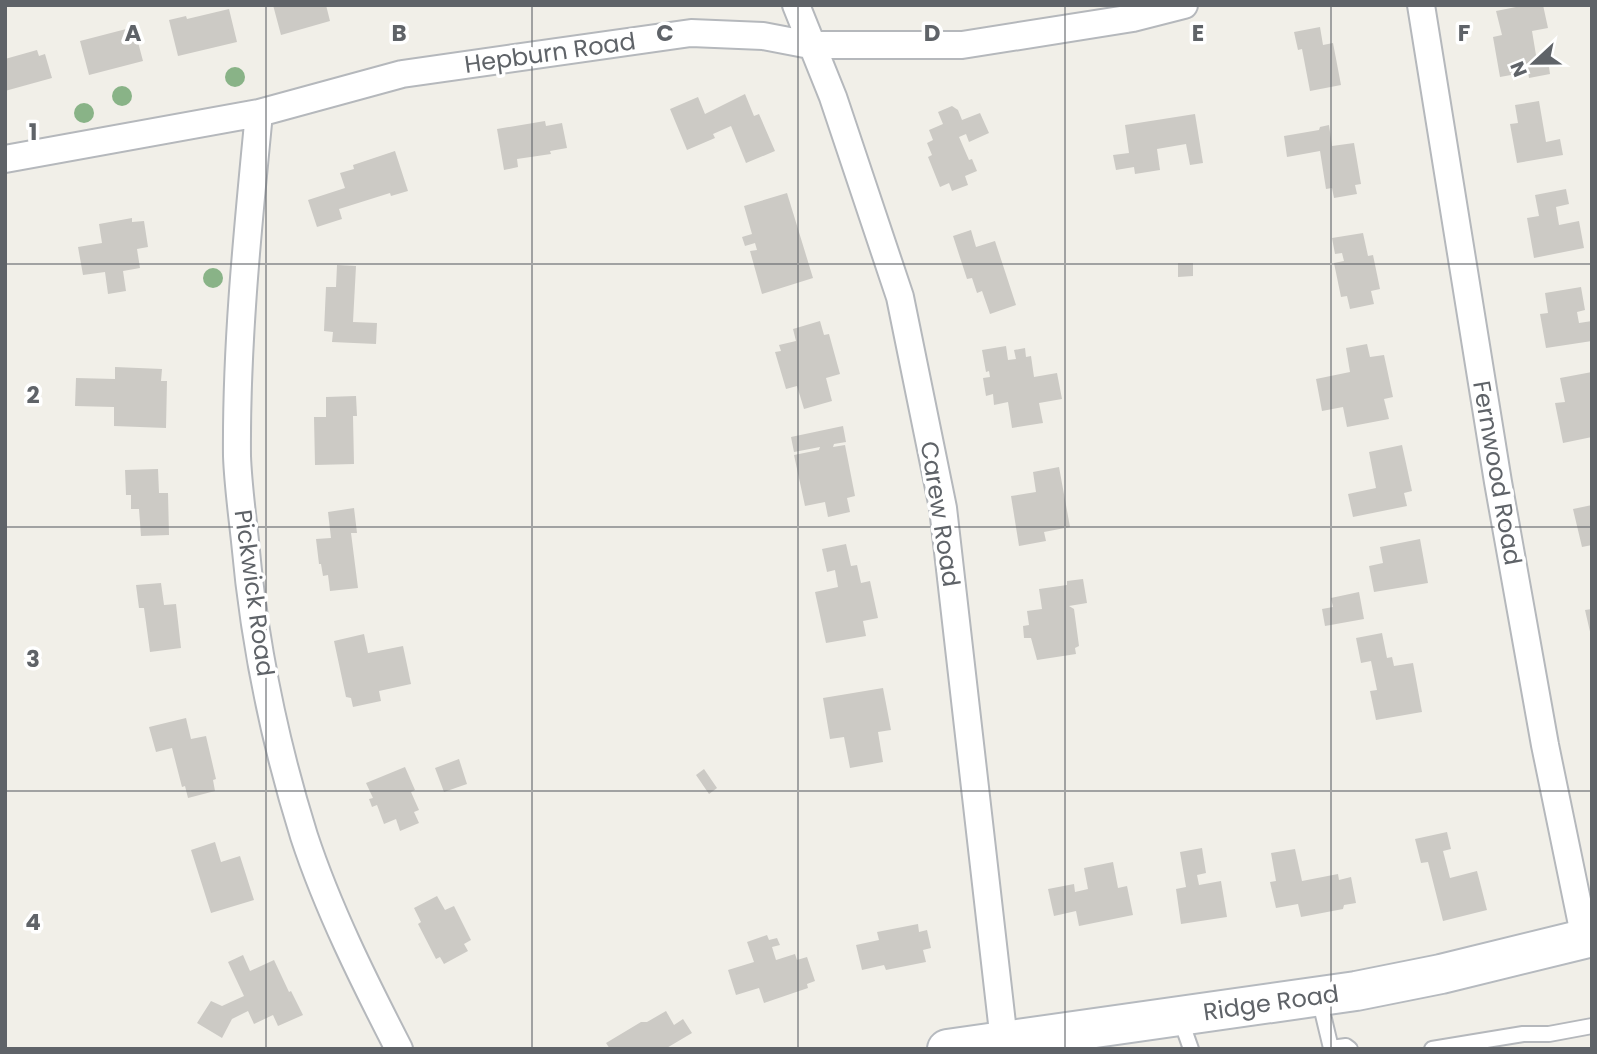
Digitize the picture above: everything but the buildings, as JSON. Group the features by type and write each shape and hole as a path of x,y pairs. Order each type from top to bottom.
{"main road":[{"name":"Ridge Road","path":"947,1049 1004,1041 1185,1033 1319,997 1441,974 1588,938"}],"street":[{"name":"Carew Road","path":"796,5 833,97 900,297 943,508 1004,1041"},
{"name":"Hepburn Road","path":"5,159 259,113 402,74 691,33 763,36 810,45 962,45 1133,18 1184,5"},
{"name":"Fernwood Road","path":"1421,5 1498,482 1545,745 1588,938"},
{"name":"Pickwick Road","path":"259,113 244,268 237,459 247,568 260,655 282,761 305,839 340,925 399,1049"}],"lane":[{"path":"1319,997 1330,1049 1346,1046 1350,1049"},
{"path":"1432,1049 1592,1026"}]}
